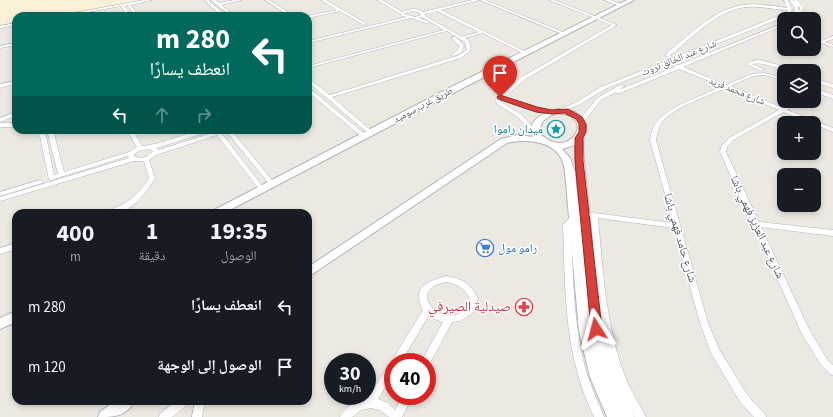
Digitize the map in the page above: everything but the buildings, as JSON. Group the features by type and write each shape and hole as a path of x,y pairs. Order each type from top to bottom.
{"street":[{"path":"82,12 150,0"},
{"path":"206,0 219,12"},
{"path":"211,5 228,0"},
{"path":"216,3 240,0"},
{"path":"267,0 286,12"},
{"path":"323,0 365,24"},
{"path":"318,98 465,54 469,50 469,46 462,38 423,20 402,14 379,0"},
{"path":"388,0 412,10"},
{"path":"312,37 365,24 412,10 465,0"},
{"path":"312,41 412,18 478,0"},
{"path":"482,0 566,32"},
{"path":"493,0 566,32"},
{"path":"544,0 614,23 614,25 522,79 500,97 498,102 520,116 539,138 555,147 566,158 582,215 599,315 599,344 611,381 628,417"},
{"path":"551,0 595,18"},
{"path":"606,0 621,5"},
{"name":"طريق غرب سوميد","path":"224,209 630,0"},
{"path":"782,0 786,4 787,9"},
{"name":"شارع عبد الخالق ثروت","path":"769,25 790,10 786,0"},
{"name":"شارع عبد الخالق ثروت","path":"791,0 796,7 796,12"},
{"path":"795,0 802,8 799,12"},
{"path":"216,3 228,12"},
{"path":"128,4 135,12"},
{"path":"122,5 127,12"},
{"path":"754,6 787,9 769,25 672,63 668,55 701,28 730,9 754,6"},
{"path":"312,16 340,10"},
{"path":"396,75 459,52 461,49 460,42 418,10"},
{"path":"438,10 526,53"},
{"name":"شارع عبد الخالق ثروت","path":"581,122 599,99 610,91 672,63 777,22"},
{"path":"769,25 777,24"},
{"path":"0,27 12,25"},
{"path":"769,25 777,27"},
{"path":"312,66 445,31"},
{"path":"462,38 483,32"},
{"path":"824,42 833,37"},
{"path":"821,41 833,44"},
{"path":"0,46 12,44"},
{"path":"777,66 758,61 748,64 762,72 777,77"},
{"name":"شارع عبد الخالق ثروت","path":"555,111 577,104 603,88 645,70 672,63"},
{"name":"شارع محمد فريد","path":"672,63 777,105"},
{"name":"شارع حامد فهمي باشا","path":"761,417 744,399 716,353 704,323 653,140 655,128 669,113 762,72 773,65"},
{"path":"821,82 833,86"},
{"path":"0,86 12,83"},
{"path":"312,83 367,135"},
{"path":"312,93 367,135"},
{"path":"821,93 833,97"},
{"path":"500,97 521,106 573,113 581,122 582,132 579,138 573,144 564,147 555,147"},
{"name":"شارع محمد فريد","path":"786,108 833,126"},
{"name":"شارع محمد فريد","path":"786,108 833,130"},
{"name":"شارع عبد العزيز فهمي باشا","path":"786,108 731,139 724,147 725,158 805,331 824,362 833,371"},
{"path":"539,138 535,125 537,121 542,116 555,111"},
{"path":"1,119 12,115"},
{"path":"0,125 12,126"},
{"path":"0,132 9,126"},
{"path":"42,134 56,178"},
{"path":"50,134 56,178"},
{"path":"132,134 140,148"},
{"path":"146,159 154,150 198,134"},
{"path":"140,148 154,150 210,134"},
{"path":"219,134 262,189"},
{"path":"231,134 272,184"},
{"path":"312,270 504,140 539,138"},
{"path":"579,138 582,215 573,247 571,312 576,351 584,380 599,417"},
{"path":"132,156 140,148"},
{"path":"0,194 132,156 146,159"},
{"path":"118,209 133,201 147,189 152,178 146,159"},
{"path":"0,199 56,178"},
{"path":"582,215 677,226"},
{"path":"756,224 833,233"},
{"path":"0,251 12,247"},
{"path":"573,247 585,331 597,377 614,417"},
{"path":"439,280 454,280 461,283 472,292 473,305 464,316 448,319 440,318 427,311 422,299 426,287 439,280"},
{"path":"401,353 427,311"},
{"path":"599,315 621,379 641,417"},
{"path":"0,324 12,318"},
{"path":"431,353 448,319"},
{"path":"376,393 384,380"},
{"path":"376,404 386,406 396,417 403,405"},
{"path":"105,417 122,405"},
{"path":"164,417 179,405"},
{"path":"197,417 199,405"},
{"path":"345,417 352,409 359,405"}],"shaded area":[{"path":"0,0 145,0 78,12 12,12 12,24 0,26"}],"place":[{"name":"ميدان راموا","path":"556,129"},
{"name":"رامو مول","path":"485,248"},
{"name":"صيدلية الصيرفي","path":"524,307"}],"route":[{"path":"500,97 521,106 552,112 566,111 573,113 579,118 582,124 582,132 579,138 579,161 596,329"}]}
